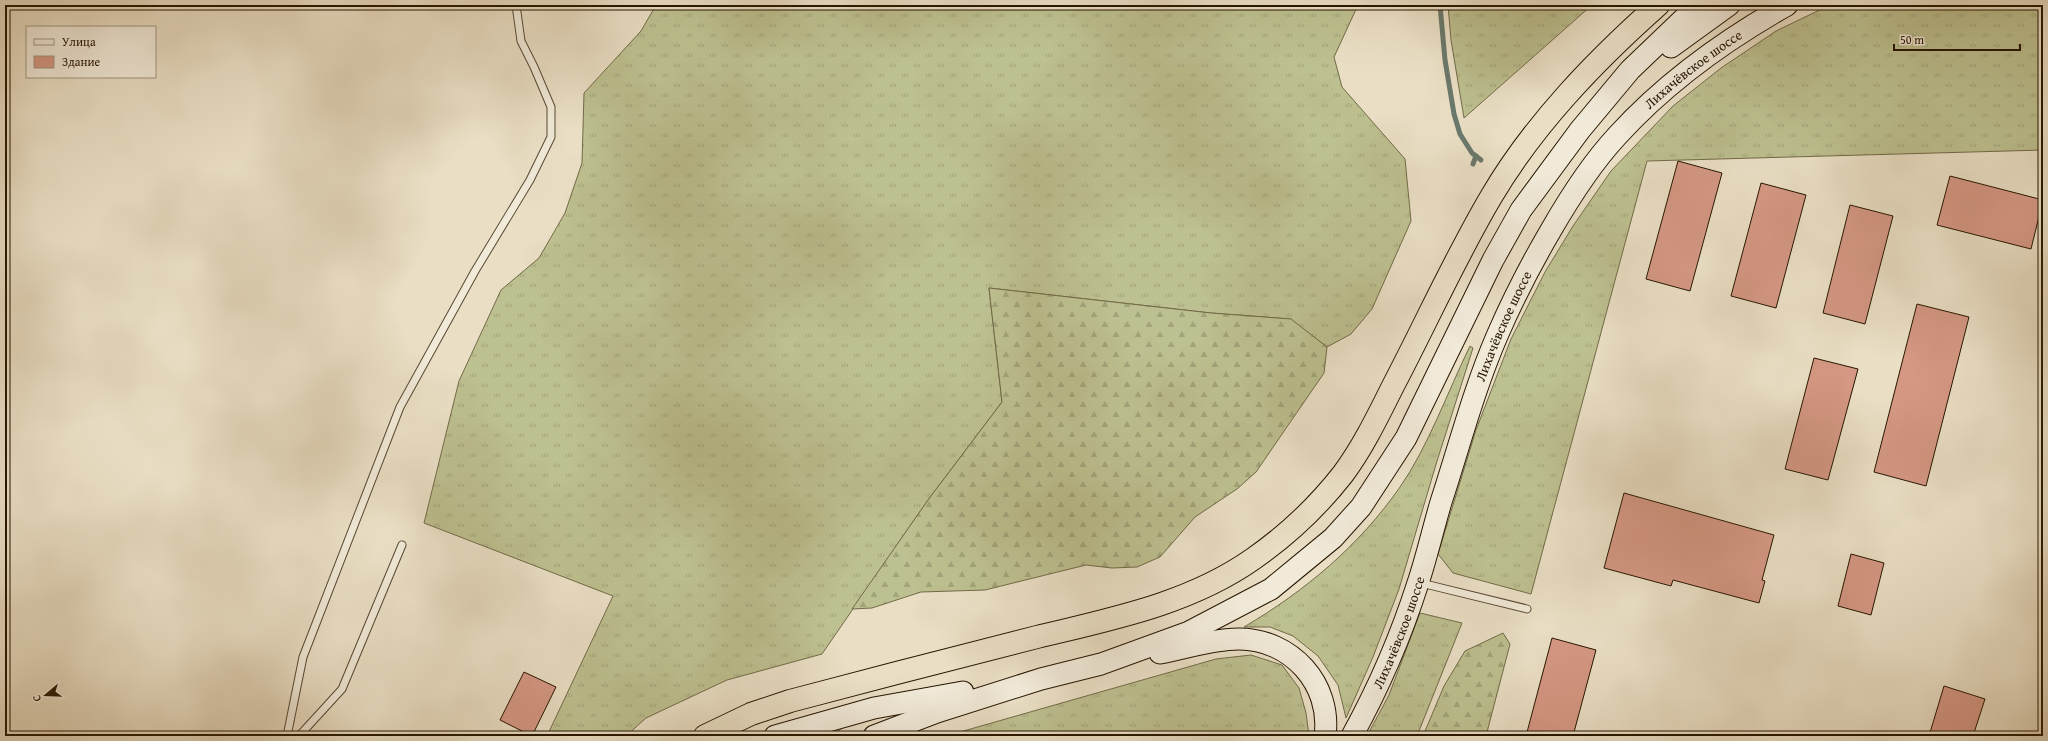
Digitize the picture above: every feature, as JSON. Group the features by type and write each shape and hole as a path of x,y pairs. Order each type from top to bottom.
{"highway":[{"path":"705,736 751,714 790,700 1146,610 1215,582 1263,552 1296,524 1343,474 1382,409 1466,242 1490,199 1528,144 1562,99 1589,70 1658,5"}],"main road":[{"path":"1101,664 1189,632 1271,589 1333,538 1361,507 1406,438 1493,260 1521,210 1580,130 1630,70 1698,5"},
{"path":"1602,105 1637,73 1705,21 1729,5"},
{"name":"Лихачёвское шоссе","path":"1352,736 1368,707 1395,648 1418,582 1432,529 1473,402 1497,337 1531,264 1559,215 1584,176 1617,136 1658,97 1700,61 1761,20 1787,5"},
{"path":"874,736 936,712 1041,679 1101,664 1220,641 1239,639 1272,645 1293,656 1308,671 1320,690 1324,709 1325,736"},
{"path":"775,736 874,708 1041,679"}],"lane":[{"path":"287,736 303,657 400,407 475,271 530,180 551,137 550,107 534,67 521,41 516,5"},
{"path":"299,736 342,689 402,545"},
{"path":"1418,582 1527,609"}],"green space":[{"path":"656,5 1358,5 1334,57 1342,87 1405,159 1411,221 1372,309 1351,334 1327,347 1290,319 1211,313 989,288 1002,402 928,500 822,654 727,680 646,718 626,736 547,736 613,596 424,523 459,381 501,290 539,258 565,213 582,163 584,93 641,31"},
{"path":"1448,5 1592,5 1464,118 1451,40"},
{"path":"1830,5 2043,5 2043,150 1647,161 1531,594 1453,573 1438,554 1476,430 1511,339 1545,272 1573,226 1611,171 1673,106 1721,68 1776,31"},
{"path":"989,288 1211,313 1291,319 1327,347 1324,373 1256,472 1237,489 1195,517 1160,557 1137,567 1112,568 1086,565 985,590 921,592 872,608 852,609 928,500 1002,402"},
{"path":"1470,346 1473,348 1437,461 1399,589 1373,657 1346,718 1338,685 1318,656 1293,636 1270,627 1244,627 1267,613 1330,566 1367,529 1384,508 1400,487 1420,454"},
{"path":"1420,613 1462,623 1417,736 1367,736 1389,695"},
{"path":"1503,633 1510,644 1486,736 1423,736 1444,686 1465,651"},
{"path":"1251,655 1282,665 1299,688 1306,713 1309,736 946,736 1216,659"},
{"path":"848,724 831,736 812,736"}],"building":[{"path":"1678,161 1722,173 1690,291 1646,279"},
{"path":"1950,176 2043,200 2031,249 1937,225"},
{"path":"1761,183 1806,195 1776,308 1731,296"},
{"path":"1850,205 1893,216 1865,324 1823,313"},
{"path":"1917,304 1969,317 1926,486 1874,472"},
{"path":"1814,358 1858,369 1828,480 1785,469"},
{"path":"1624,493 1774,535 1762,580 1765,581 1759,603 1673,580 1671,586 1604,568"},
{"path":"1851,554 1884,563 1871,615 1838,606"},
{"path":"1552,638 1596,650 1573,736 1526,736"},
{"path":"524,672 556,687 532,736 500,720"},
{"path":"1944,686 1985,699 1973,736 1929,736"}],"waterway":[{"path":"1440,5 1445,60 1454,114 1460,134 1472,153 1481,160"},
{"path":"1473,164 1476,156"}]}
